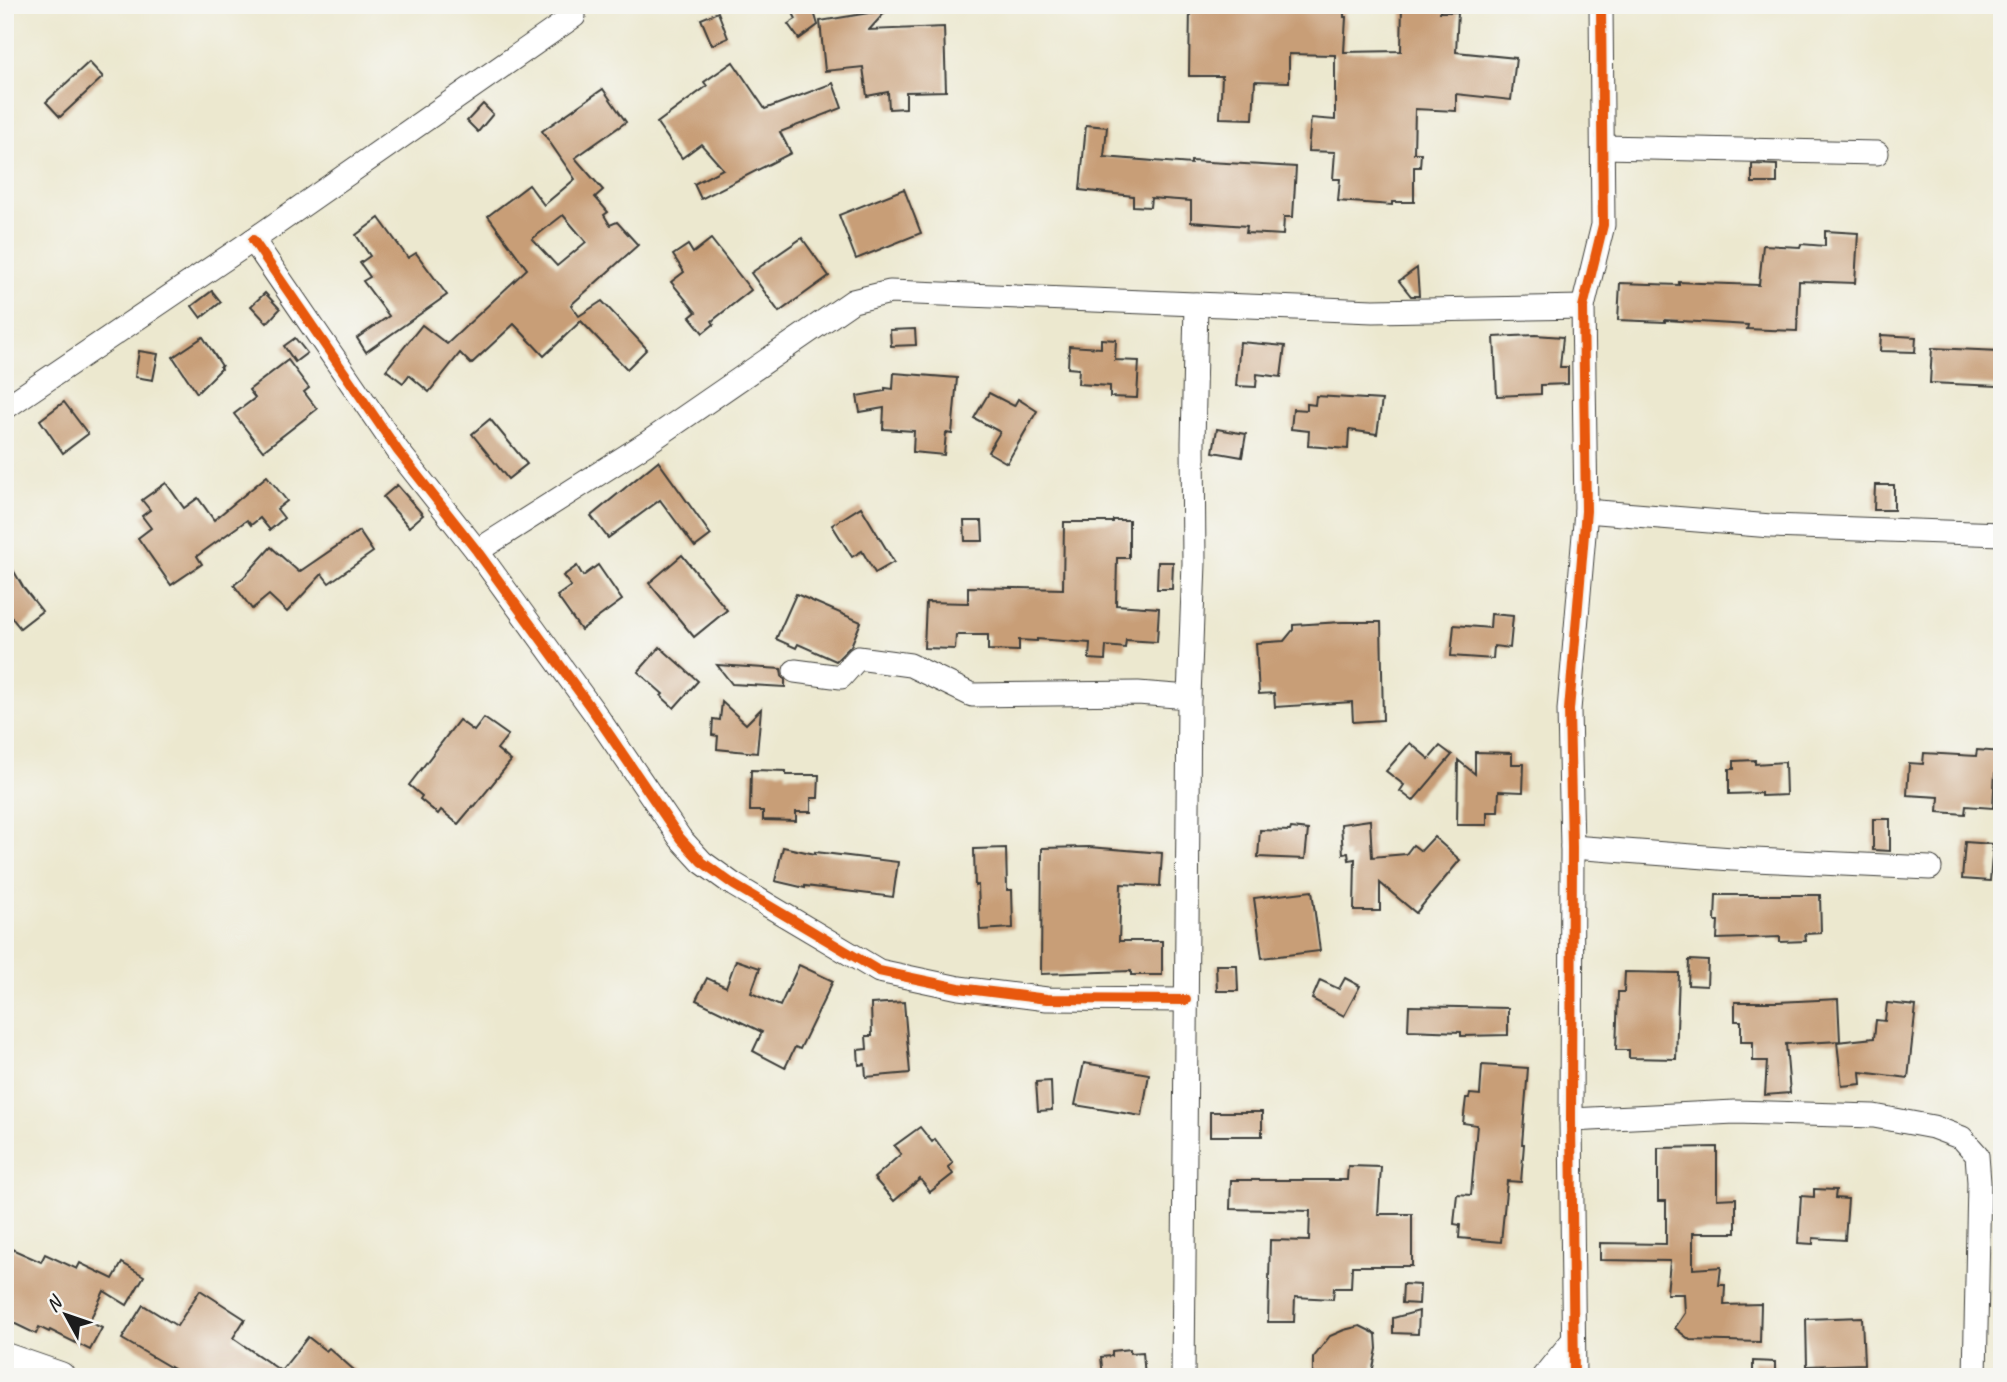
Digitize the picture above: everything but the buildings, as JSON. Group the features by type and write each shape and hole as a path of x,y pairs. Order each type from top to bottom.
{"street":[{"path":"1574,1377 1569,710 1586,511 1583,307 1603,225 1601,5"},
{"path":"5,408 253,240 577,9"},
{"path":"1603,148 1877,153"},
{"path":"253,240 398,451 477,551 594,712 680,838 702,862 734,885 879,971 959,988 1048,999 1186,1000"},
{"path":"477,551 647,443 853,301 890,292 1373,311 1583,307"},
{"path":"1183,1377 1189,697 1194,563 1196,304"},
{"path":"1586,511 1771,526 2002,534"},
{"path":"795,671 841,677 858,657 910,665 972,695 1138,693 1189,697"},
{"path":"1572,846 1732,859 1930,868"},
{"path":"1571,1121 1735,1112 1874,1116 1933,1127 1962,1138 1977,1155 1978,1168 1975,1377"},
{"path":"1543,1377 1573,1340"},
{"path":"5,1357 60,1377"}],"cycle path":[{"path":"1574,1377 1569,710 1586,511 1583,307 1603,225 1601,5"},
{"path":"253,240 398,451 477,551 594,712 680,838 702,862 734,885 879,971 959,988 1047,999 1186,1000"}]}
